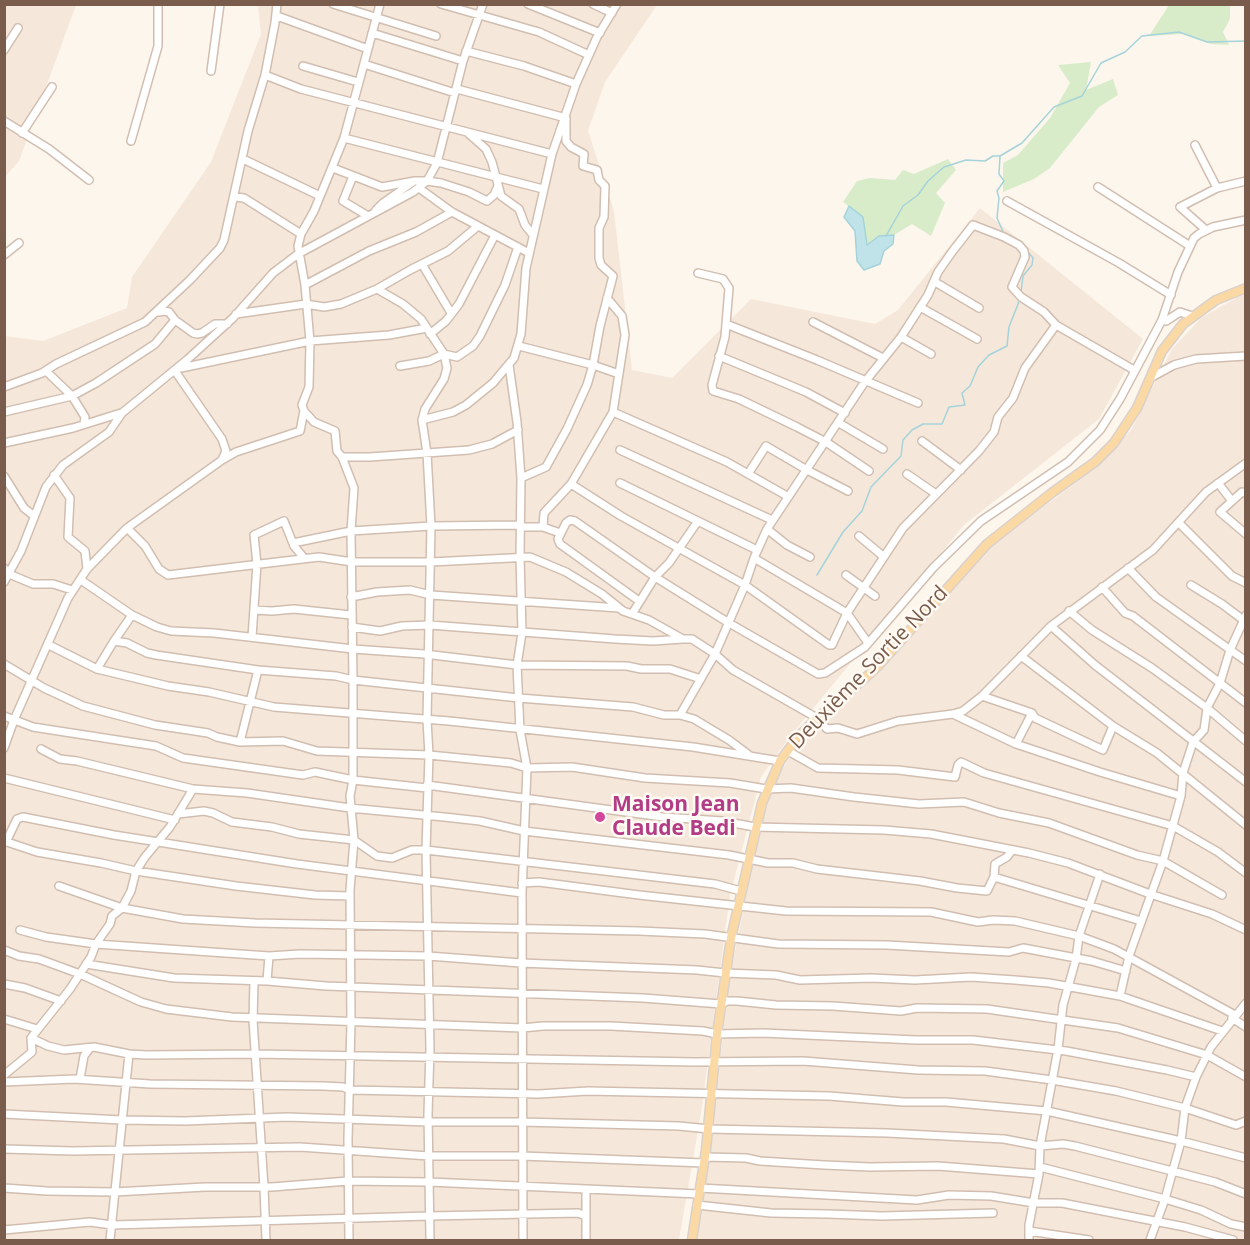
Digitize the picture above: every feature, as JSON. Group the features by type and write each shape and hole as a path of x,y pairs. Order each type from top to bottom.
{"main road":[{"name":"Deuxième Sortie Nord","path":"692,1240 709,1130 717,1034 731,938 755,827 766,789 780,761 798,737 817,718 865,678 987,544 1100,457 1118,438 1130,421 1167,342 1192,316 1216,300 1245,288"}],"street":[{"path":"131,141 158,46 158,4"},
{"path":"211,71 220,4"},
{"path":"6,385 46,370 140,325 156,313 220,248 235,196 248,131 265,75 277,16 277,4"},
{"path":"333,4 436,36"},
{"path":"4,748 14,720 72,591 87,569 127,528 222,460 236,452 300,431 304,411 302,402 309,387 310,340 305,285 298,254 301,234 333,168 344,138 380,4"},
{"path":"441,4 538,32 589,55"},
{"path":"4,582 7,571 22,548 33,515 46,487 68,461 109,432 122,413 177,369 226,324 269,276 298,254 419,188 427,181 436,163 463,61 483,4"},
{"path":"528,4 600,33"},
{"path":"593,4 612,13"},
{"path":"422,420 453,412 466,405 493,383 509,365 519,346 529,253 552,154 576,84 600,33 617,4"},
{"path":"277,16 368,49"},
{"path":"4,50 18,28"},
{"path":"372,33 463,61"},
{"path":"466,51 524,66 576,84"},
{"path":"364,64 456,91 564,117"},
{"path":"303,66 358,82"},
{"path":"265,75 301,88 552,154"},
{"path":"22,133 52,87"},
{"path":"521,478 546,467 567,429 587,385 613,276 601,265 599,258 599,228 604,217 605,186 598,179 598,171 583,166 584,154 571,147 566,141 566,119 564,117"},
{"path":"4,121 49,149 89,180"},
{"path":"467,132 486,148 501,196 521,211 525,225 533,235"},
{"path":"344,138 497,182 543,189"},
{"path":"1195,145 1217,188"},
{"path":"243,159 320,196"},
{"path":"333,168 382,187 427,181 469,192 487,201 494,195 497,182"},
{"path":"352,176 343,201 370,215"},
{"path":"370,215 415,181"},
{"path":"1206,230 1180,207 1217,188 1245,181"},
{"path":"1098,187 1190,246"},
{"path":"419,188 452,212 529,253"},
{"path":"235,196 244,198 301,234"},
{"path":"1007,201 1119,263 1171,295"},
{"path":"305,285 369,251 416,232 452,212"},
{"path":"639,601 560,544 558,539 566,523 570,520 575,521 655,577 820,675 862,650 933,568 981,521 1068,462 1107,422 1162,320 1190,246 1199,234 1206,230 1245,220"},
{"path":"680,715 715,654 745,585 755,554 772,520 866,381 901,337 921,307 943,265 973,225 1004,237 1019,245 1024,252 1025,257 1012,287 1021,297 1044,312 1056,324 1134,370"},
{"path":"236,314 306,304 330,307 377,289 448,251 478,226"},
{"path":"177,369 310,340 429,331 446,321 459,303 495,235"},
{"path":"4,255 19,243"},
{"path":"444,354 455,357 462,355 480,336 505,285 518,248"},
{"path":"422,264 451,313"},
{"path":"698,273 723,279 729,288 726,324 712,385 713,391 739,399 826,442 868,471"},
{"path":"935,282 979,308"},
{"path":"377,289 409,309 429,331 447,363 447,373 425,409 422,420 427,453 431,526 427,720 429,755 426,815 429,925 430,1240"},
{"path":"543,527 544,513 571,484 613,412 625,335 617,309 607,298"},
{"path":"921,307 977,339"},
{"path":"156,313 169,312 175,320 197,334 214,324 226,324"},
{"path":"1162,320 1166,321 1180,312 1192,316"},
{"path":"4,412 72,396 106,377 155,344 175,320"},
{"path":"813,322 883,358"},
{"path":"726,324 918,403"},
{"path":"571,484 621,516 745,585 829,645 833,643 847,613 903,528 961,470 994,432 998,417 1013,398 1025,368 1056,324"},
{"path":"901,337 931,354"},
{"path":"519,346 619,374"},
{"path":"400,366 437,359 444,354"},
{"path":"719,356 806,392 845,413"},
{"path":"1150,378 1174,365 1196,359 1245,356"},
{"path":"509,365 518,430 521,478 522,633 517,665 520,730 527,768 522,862 521,963 523,1240"},
{"path":"177,369 222,439 226,451 222,460"},
{"path":"46,370 72,396 85,417 84,424"},
{"path":"304,411 314,422 335,431 337,452 342,457 354,488 351,531 353,780 350,808 354,840 350,896 349,1240"},
{"path":"613,412 727,462 787,496"},
{"path":"4,443 122,413"},
{"path":"839,423 883,449"},
{"path":"342,457 370,458 469,450 492,444 518,430"},
{"path":"922,441 961,470"},
{"path":"748,474 766,446 848,491"},
{"path":"620,450 772,520"},
{"path":"352,627 380,631 402,626 430,625 625,640 693,639 715,654 732,670 817,718 827,729 838,728 857,734 898,721 963,711 982,696 1051,626 1153,550 1201,497 1245,463"},
{"path":"907,474 936,494"},
{"path":"54,475 70,498 68,537 85,551 87,569"},
{"path":"4,476 24,508 33,515"},
{"path":"620,483 698,521 755,554 847,613 868,643"},
{"path":"1218,483 1232,501"},
{"path":"1245,493 1242,492 1220,511 1220,514 1245,534"},
{"path":"252,637 257,564 253,538 256,533 284,521 293,543 304,558"},
{"path":"632,614 655,577 669,563 698,521"},
{"path":"1179,523 1232,576 1245,583"},
{"path":"293,543 351,531 431,526 543,527 560,533"},
{"path":"127,528 145,546 159,569 168,575 319,557 352,562 431,562 520,556 537,559 566,572 602,594 619,608 649,620 683,639"},
{"path":"767,529 787,545 810,557"},
{"path":"859,536 884,556"},
{"path":"1128,568 1156,597 1245,661"},
{"path":"7,571 33,584 59,585 72,591"},
{"path":"846,575 875,596"},
{"path":"81,580 132,615 164,630 517,665 627,666 661,669 678,671 700,679"},
{"path":"1120,996 1129,956 1164,861 1181,796 1183,773 1193,742 1204,730 1207,708 1220,683 1230,650 1245,619 1191,585"},
{"path":"1101,587 1125,613 1132,616 1245,703"},
{"path":"351,597 410,591 431,595 619,608"},
{"path":"254,610 294,609 351,615"},
{"path":"1069,611 1092,630 1152,668 1207,708 1245,741"},
{"path":"98,669 132,615"},
{"path":"1051,626 1095,665 1245,782"},
{"path":"114,641 127,643 156,656 258,670 336,676 353,681 519,698 633,707 664,715 680,715 703,723 754,758"},
{"path":"49,645 98,669 168,686 209,692 274,707 693,747 780,761"},
{"path":"1022,656 1113,726 1157,753 1245,825"},
{"path":"4,664 44,688 96,710 180,730 208,733 240,742 283,741 316,751 373,752 401,756 429,755 511,763 527,768 572,767 645,778 730,783 766,789 791,788 854,798 919,804 964,802 999,813 1049,823 1137,855 1164,861 1222,895"},
{"path":"240,742 258,670"},
{"path":"982,696 1032,713 1035,718 1103,750 1113,726"},
{"path":"1016,744 1032,713"},
{"path":"953,714 1016,744 1181,796"},
{"path":"4,716 52,730 156,746 183,758 303,774 315,772 353,780 427,786 663,817 709,819 755,827 885,830 931,834 1068,863 1150,894 1212,914 1245,930"},
{"path":"41,749 60,759 77,760 193,789 247,793 350,808 399,811 480,822 524,831 720,853 768,863 793,863 817,869 987,891 994,877 995,864 1007,857 1012,850"},
{"path":"788,751 818,768 897,770 955,777 961,762 984,773 1173,826 1218,852 1245,873"},
{"path":"4,778 176,817 204,811 232,822 272,827 299,834 354,840 377,856 392,858 412,850 426,850 715,884 741,891"},
{"path":"4,1075 32,1052 31,1038 80,974 110,924 112,916 122,908 144,857 158,842 193,789"},
{"path":"350,896 315,895 136,872 101,863 37,852 5,842 17,819 21,817 158,842 351,872 522,893"},
{"path":"1029,1240 1039,1171 1040,1146 1067,987 1076,959 1079,936 1100,874"},
{"path":"994,877 1141,921"},
{"path":"522,883 538,882 786,911 941,913 978,922 1015,921 1079,936 1129,956 1234,1017 1245,1027"},
{"path":"59,886 122,908 183,919 639,931 778,944 887,945 1009,952 1023,948 1092,961 1126,971"},
{"path":"20,930 46,937 96,944 269,956 350,954 428,957 697,970 776,975 800,980 871,978 915,980 970,977 1048,983 1120,996 1222,1031"},
{"path":"4,950 20,956 39,959 80,974 141,1002 166,1009 253,1020 522,1028 611,1026 703,1031 717,1034 763,1033 973,1040 1058,1049 1196,1077"},
{"path":"267,981 269,956"},
{"path":"86,963 174,978 267,981 326,986 643,998 721,1004 727,1001 737,1001 900,1011 917,1008 967,1007 1038,1015 1118,1028 1206,1055 1245,1077"},
{"path":"254,982 253,1020 266,1240"},
{"path":"4,984 25,988 61,1001"},
{"path":"1150,1240 1165,1199 1181,1141 1185,1108 1196,1077 1206,1055 1245,1003"},
{"path":"4,1019 37,1029"},
{"path":"31,1038 64,1050 98,1047 129,1054 803,1062 918,1070 985,1071 1116,1091 1185,1108 1236,1125 1245,1121"},
{"path":"80,1079 84,1056 90,1048"},
{"path":"110,1240 129,1054"},
{"path":"4,1082 80,1079 150,1084 333,1087 350,1090 539,1094 588,1091 712,1093 946,1102 1047,1111 1245,1158"},
{"path":"4,1114 185,1121 259,1118 522,1122 679,1126 709,1130 887,1133 1004,1139 1040,1146 1063,1144 1075,1146 1215,1182 1245,1194"},
{"path":"4,1149 300,1147 429,1156 704,1160 1039,1171 1165,1199 1245,1227"},
{"path":"4,1188 115,1192 205,1187 264,1187 348,1181 916,1200 949,1195 991,1196 1034,1203 1062,1203 1185,1227 1233,1240"},
{"path":"586,1189 586,1240"},
{"path":"697,1205 771,1213 882,1216 993,1213"},
{"path":"4,1230 90,1222 112,1225 523,1214 586,1216"},
{"path":"1029,1231 1089,1240"}],"shaded area":[{"path":"5,5 76,5 19,161 5,177"},
{"path":"258,5 657,5 605,82 588,131 614,211 632,370 672,378 751,299 875,324 898,310 980,208 1143,339 1099,419 964,525 789,738 761,777 730,895 702,1107 679,1240 5,1240 5,336 43,341 127,308 132,277 211,162 261,34"},
{"path":"1245,295 1245,1240 695,1240 708,1168 729,981 765,804 776,779 796,748 826,715 873,676 995,543 1097,467 1131,430 1172,349 1201,318"}],"green space":[{"path":"1169,5 1230,5 1230,19 1223,32 1229,45 1211,44 1183,34 1149,36"},
{"path":"1091,62 1086,90 1113,79 1118,95 1099,107 1050,168 1034,179 1003,192 1003,163 1018,155 1050,118 1070,83 1058,65"},
{"path":"948,159 956,170 936,193 945,203 931,236 912,224 894,235 879,236 867,245 863,217 843,202 857,181 870,178 895,180 903,170 914,174"}],"water":[{"path":"849,206 863,217 867,245 879,236 894,235 893,244 884,251 880,264 864,270 857,261 855,231 844,217"}],"waterway":[{"path":"886,236 903,206 918,195 928,181 944,167 966,160 985,161 993,156 1000,156 1022,143 1054,107 1082,96 1101,63 1125,52 1142,36 1179,32 1207,42 1246,41"},
{"path":"1000,156 999,174 1004,181 997,191 999,198 997,218 1004,234"},
{"path":"1021,292 1023,276 1032,265 1033,258 1027,251"},
{"path":"817,575 843,532 862,511 871,487 901,456 903,440 912,430 923,424 942,424 949,407 965,405 962,393 970,386 978,367 989,355 1007,346 1009,327 1020,299"}],"place":[{"name":"Maison Jean Claude Bedi","path":"600,817"}]}
